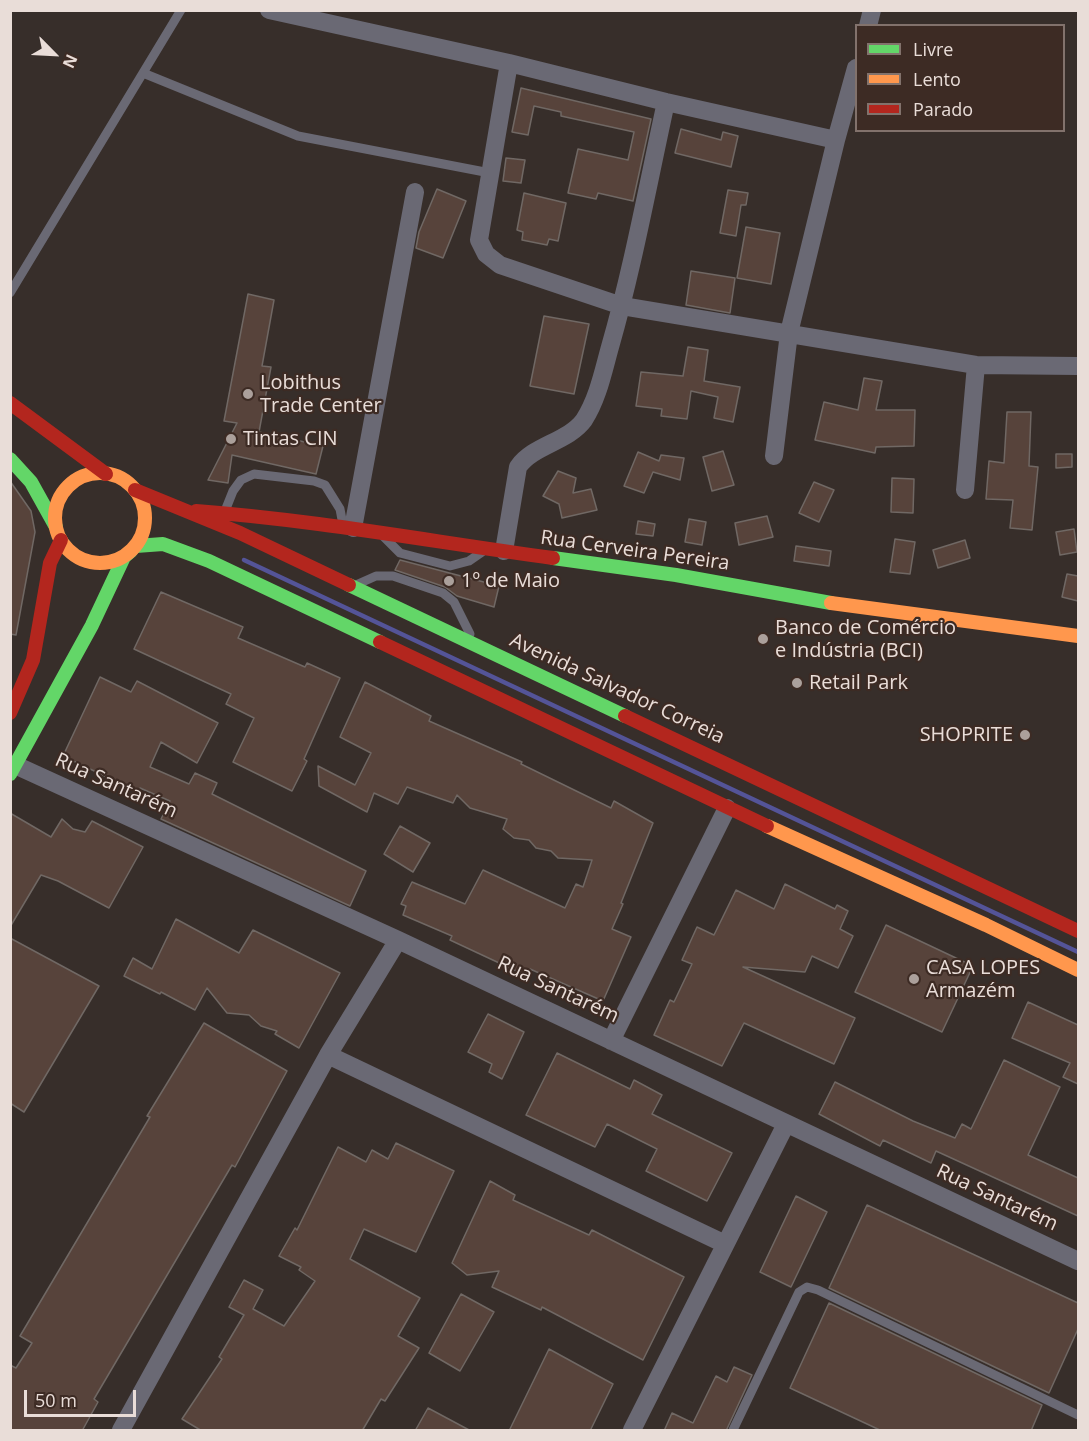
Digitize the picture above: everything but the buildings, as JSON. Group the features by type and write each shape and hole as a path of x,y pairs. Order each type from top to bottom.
{"main road":[{"path":"10,403 106,474"},
{"path":"10,459 29,477 41,493 59,534 73,554 89,562 107,563 124,557"},
{"path":"10,713 33,660 50,563 59,534 56,511 62,495 81,478 98,473 122,479 135,490 143,505 144,531 136,546 124,557 92,625 13,769"},
{"name":"Avenida Salvador Correia","path":"135,490 240,533 1077,927"},
{"name":"Rua Cerveira Pereira","path":"186,510 379,531 676,575 850,606 1078,636"},
{"path":"136,546 163,544 209,561 728,808 986,925 1078,970"}],"street":[{"path":"269,10 509,63 666,102 836,140"},
{"path":"509,63 479,240 486,254 500,265 622,306 976,365 1078,366"},
{"path":"774,456 789,333 855,72"},
{"path":"495,550 518,467 524,458 573,430 582,422 595,401 622,306 666,102"},
{"path":"348,528 415,192"},
{"path":"965,490 976,365"},
{"name":"Rua Santarém","path":"13,769 398,939 1078,1261"},
{"path":"611,1041 728,808"},
{"path":"121,1431 328,1055 398,939"},
{"path":"328,1055 725,1244"},
{"path":"632,1431 786,1124"}],"lane":[{"path":"10,293 180,10"},
{"path":"143,73 298,136 490,173"},
{"path":"224,513 233,491 241,480 254,474 314,481 325,485 340,509 348,528"},
{"path":"379,531 400,553 450,566 460,565 495,550"},
{"path":"353,586 376,576 393,576 442,592 453,602 476,644"},
{"path":"733,1431 799,1292 807,1287 818,1290 1078,1415"}],"waterway":[{"path":"244,560 1078,952"}],"traffic: fast":[{"path":"10,459 31,482 56,527"},
{"path":"136,546 163,544 209,561 380,642"},
{"path":"10,774 92,625 124,557 131,551"},
{"path":"553,558 676,575 831,603"},
{"path":"349,585 625,716"}],"traffic: slow":[{"path":"100,473 117,477 132,486 141,501 145,518 141,535 132,550 117,559 100,563 83,559 68,550 59,535 55,518 59,501 68,486 83,477 100,473"},
{"path":"831,603 1078,636"},
{"path":"767,826 986,925 1078,970"}],"traffic: jam":[{"path":"10,403 106,474"},
{"path":"135,490 240,533 349,585"},
{"path":"196,511 330,526 553,558"},
{"path":"10,713 33,660 50,563 61,540"},
{"path":"380,642 767,826"},
{"path":"625,716 1078,931"}],"place":[{"name":"Lobithus Trade Center","path":"248,394"},
{"name":"Tintas CIN","path":"231,439"},
{"name":"1º de Maio","path":"449,581"},
{"name":"Banco de Comércio e Indústria (BCI)","path":"763,639"},
{"name":"Retail Park","path":"797,683"},
{"name":"SHOPRITE","path":"1025,735"},
{"name":"CASA LOPES Armazém","path":"914,979"}]}
